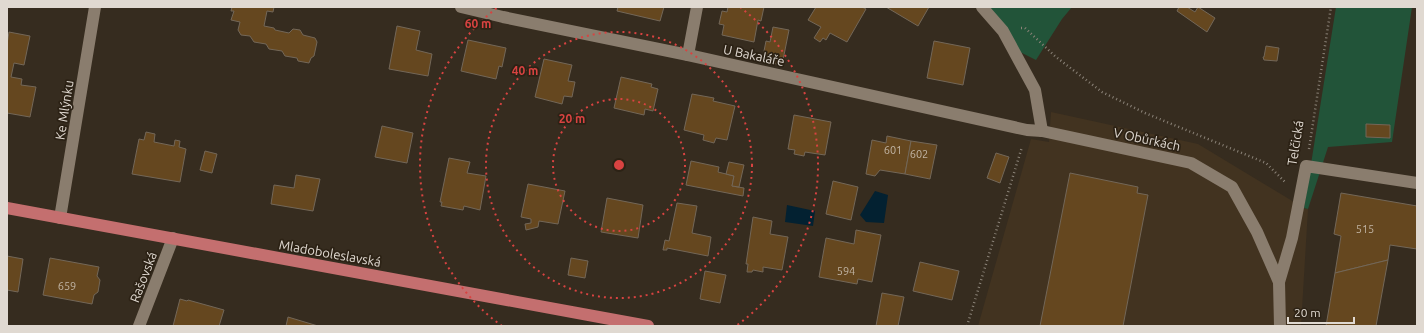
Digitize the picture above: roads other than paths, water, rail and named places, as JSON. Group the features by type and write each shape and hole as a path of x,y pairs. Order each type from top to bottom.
{"main road":[{"name":"Mladoboleslavská","path":"7,208 648,326"}],"street":[{"name":"Ke Mlýnku","path":"60,218 95,7"},
{"name":"U Bakaláře","path":"461,7 504,12 688,55 1027,130 1042,131"},
{"path":"688,55 697,7"},
{"path":"982,7 1003,31 1035,90 1042,131"},
{"name":"V Obůrkách","path":"1042,131 1191,163 1232,187 1257,232 1279,282 1280,326"},
{"name":"Telčická","path":"1279,282 1292,238 1306,166 1417,183"},
{"name":"Rašovská","path":"139,326 173,238"}],"water":[{"path":"875,191 888,195 884,223 866,222 860,215"},
{"path":"787,205 815,211 813,226 785,222"}]}
